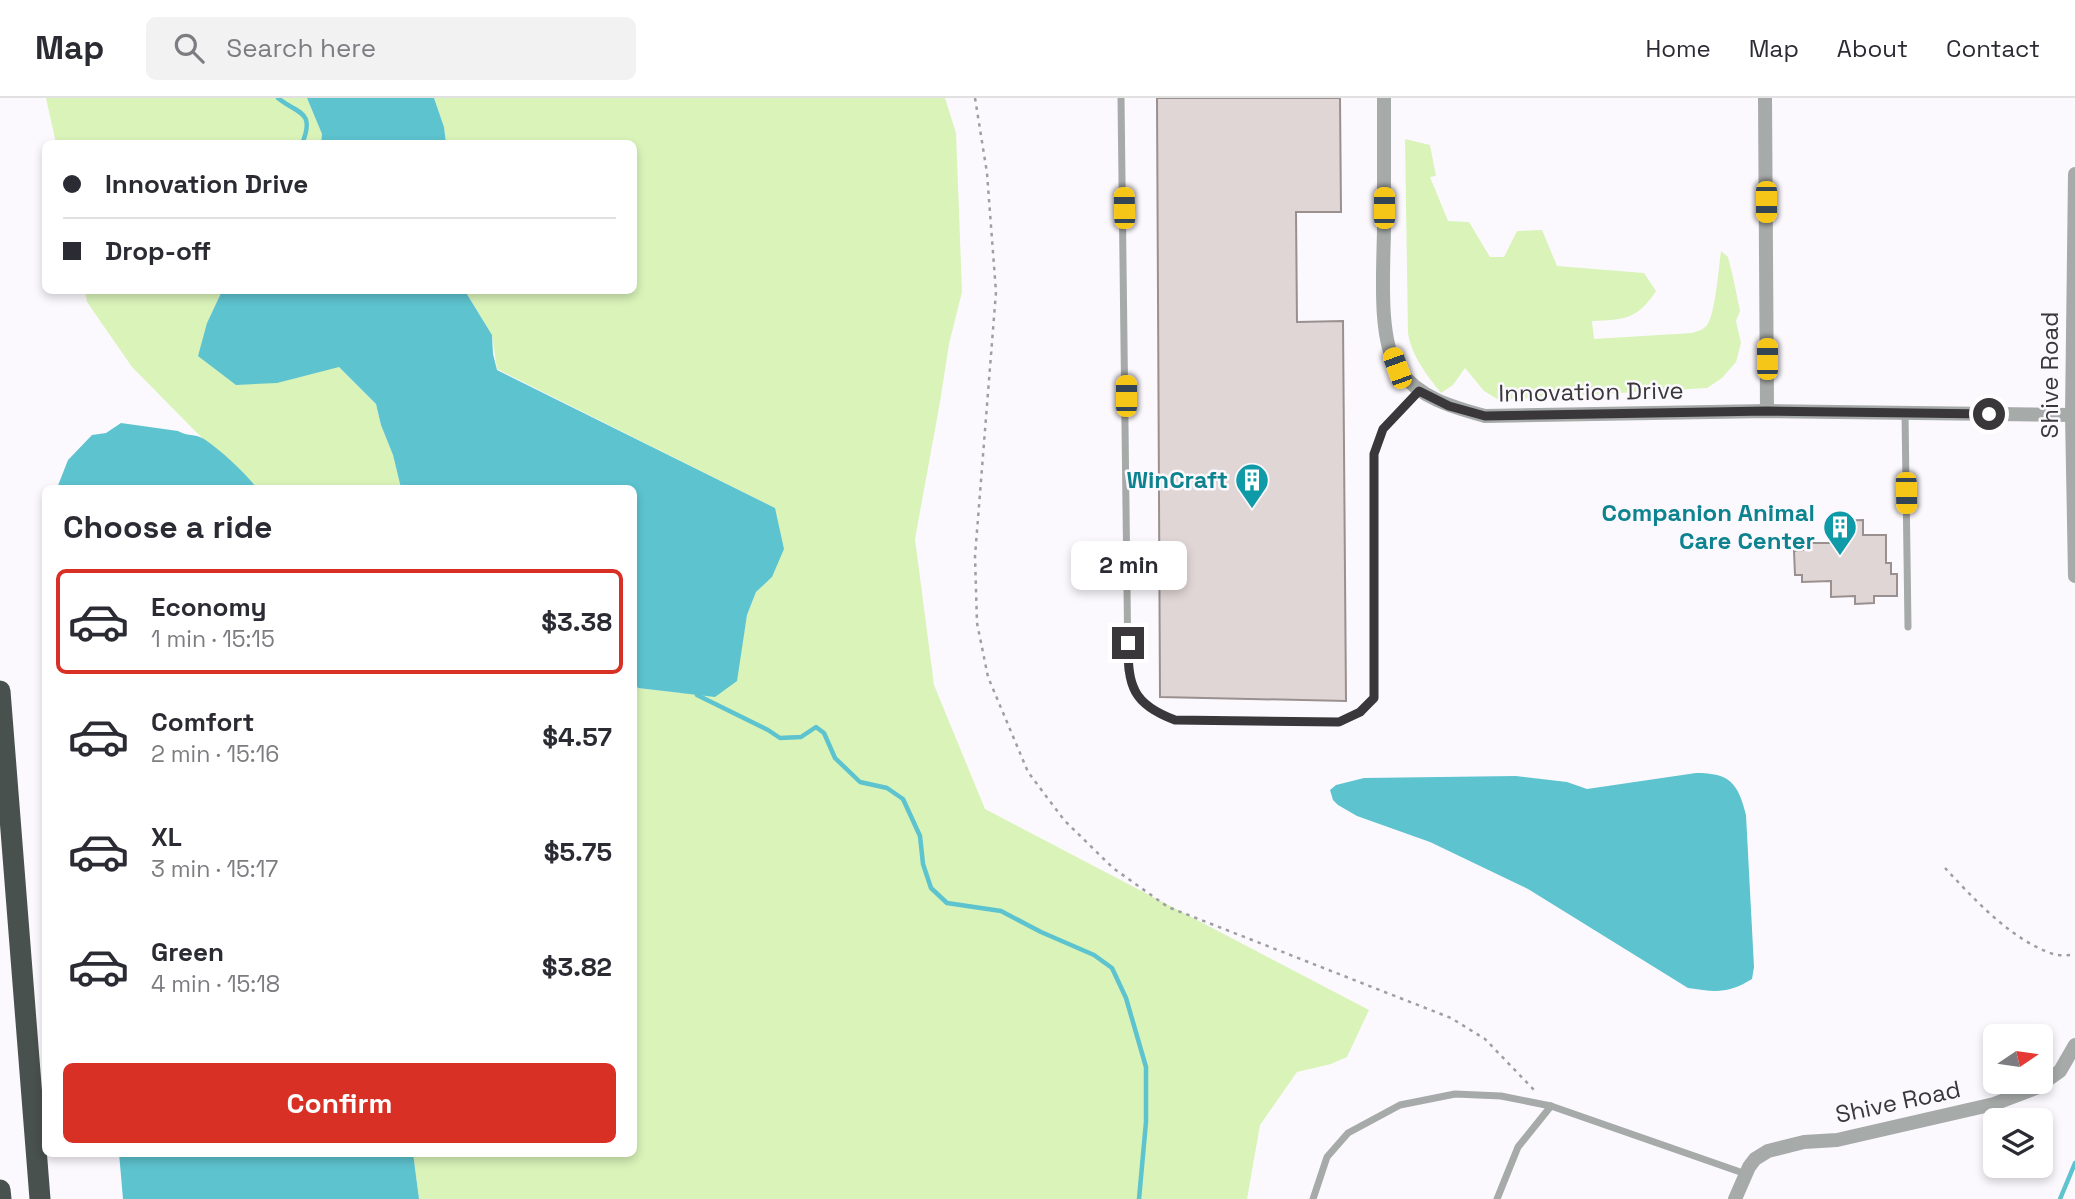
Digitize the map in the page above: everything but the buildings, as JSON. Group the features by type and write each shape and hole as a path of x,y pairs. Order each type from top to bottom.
{"highway":[{"path":"0,691 40,1199"},
{"path":"0,1190 1,1199"}],"street":[{"name":"Innovation Drive","path":"1384,98 1384,290 1387,338 1397,368 1419,391 1449,406 1485,416 1767,411 2072,415"},
{"path":"1765,98 1767,411"},
{"name":"Shive Road","path":"2075,174 2072,415 2075,576"},
{"name":"Shive Road","path":"1735,1199 1755,1158 1768,1151 1804,1142 1838,1140 2004,1100 2036,1087 2060,1070 2075,1045"}],"lane":[{"path":"1121,98 1128,670 1137,694 1151,711 1175,720 1339,722 1360,712 1374,698 1374,454 1383,429 1419,391"},
{"path":"1905,413 1909,627"},
{"path":"1313,1199 1326,1157 1348,1133 1400,1105 1455,1094 1501,1096 1552,1106 1746,1174"},
{"path":"1497,1199 1518,1147 1552,1106"}],"path":[{"path":"975,98 987,173 996,292 975,556 977,622 988,677 1028,772 1064,820 1113,868 1168,907 1451,1018 1485,1039 1552,1106"},
{"path":"1945,868 1973,899 2025,941 2056,955 2075,955"}],"green space":[{"path":"46,98 307,98 322,134 321,140 55,140"},
{"path":"434,98 945,98 956,133 962,292 949,344 915,539 934,685 985,809 1369,1010 1347,1057 1331,1064 1297,1072 1260,1125 1247,1199 419,1199 414,1157 637,1157 637,685 639,688 680,693 736,681 747,615 756,592 772,577 775,508 497,369 492,335 467,294 637,294 637,140 446,140"},
{"path":"1405,139 1430,145 1436,176 1430,177 1448,221 1469,222 1490,257 1504,257 1517,231 1542,230 1557,266 1644,273 1656,291 1636,313 1613,320 1592,321 1594,339 1692,333 1704,328 1712,311 1721,251 1728,257 1740,311 1736,321 1741,343 1736,362 1722,378 1707,388 1499,400 1484,391 1465,368 1453,385 1441,393 1417,358 1408,333"},
{"path":"86,294 221,294 207,323 339,367 376,404 400,485 254,485 202,438 132,367 87,302"}],"water":[{"path":"307,98 434,98 446,140 321,140 322,134"},
{"path":"221,294 467,294 492,335 497,370 775,508 784,549 772,577 756,592 747,615 737,681 715,697 637,686 637,485 400,485 376,404 339,367 277,383 236,385 198,356 207,323"},
{"path":"121,423 201,437 239,468 254,485 58,485 68,460 92,435 106,433"},
{"path":"1696,773 1717,775 1731,782 1740,795 1746,815 1754,967 1752,979 1721,991 1688,988 1528,889 1430,842 1357,816 1338,805 1330,790 1336,785 1364,778 1516,776 1567,782 1587,789"},
{"path":"119,1157 414,1157 419,1199 123,1199"}],"waterway":[{"path":"278,98 306,119 303,140"},
{"path":"697,695 780,738 801,737 816,727 824,733 835,758 860,782 887,788 903,799 920,836 923,864 931,888 947,903 1001,911 1094,955 1112,968 1126,998 1146,1067 1146,1122 1139,1199"},
{"path":"2060,1199 2075,1163"}],"place":[{"name":"WinCraft","path":"1252,510"},
{"name":"Companion Animal Care Center","path":"1840,557"}],"route":[{"path":"1128,643 1128,670 1137,694 1151,711 1175,720 1339,722 1360,712 1374,698 1374,454 1383,429 1419,391 1449,406 1485,416 1767,411 1989,414"}]}
